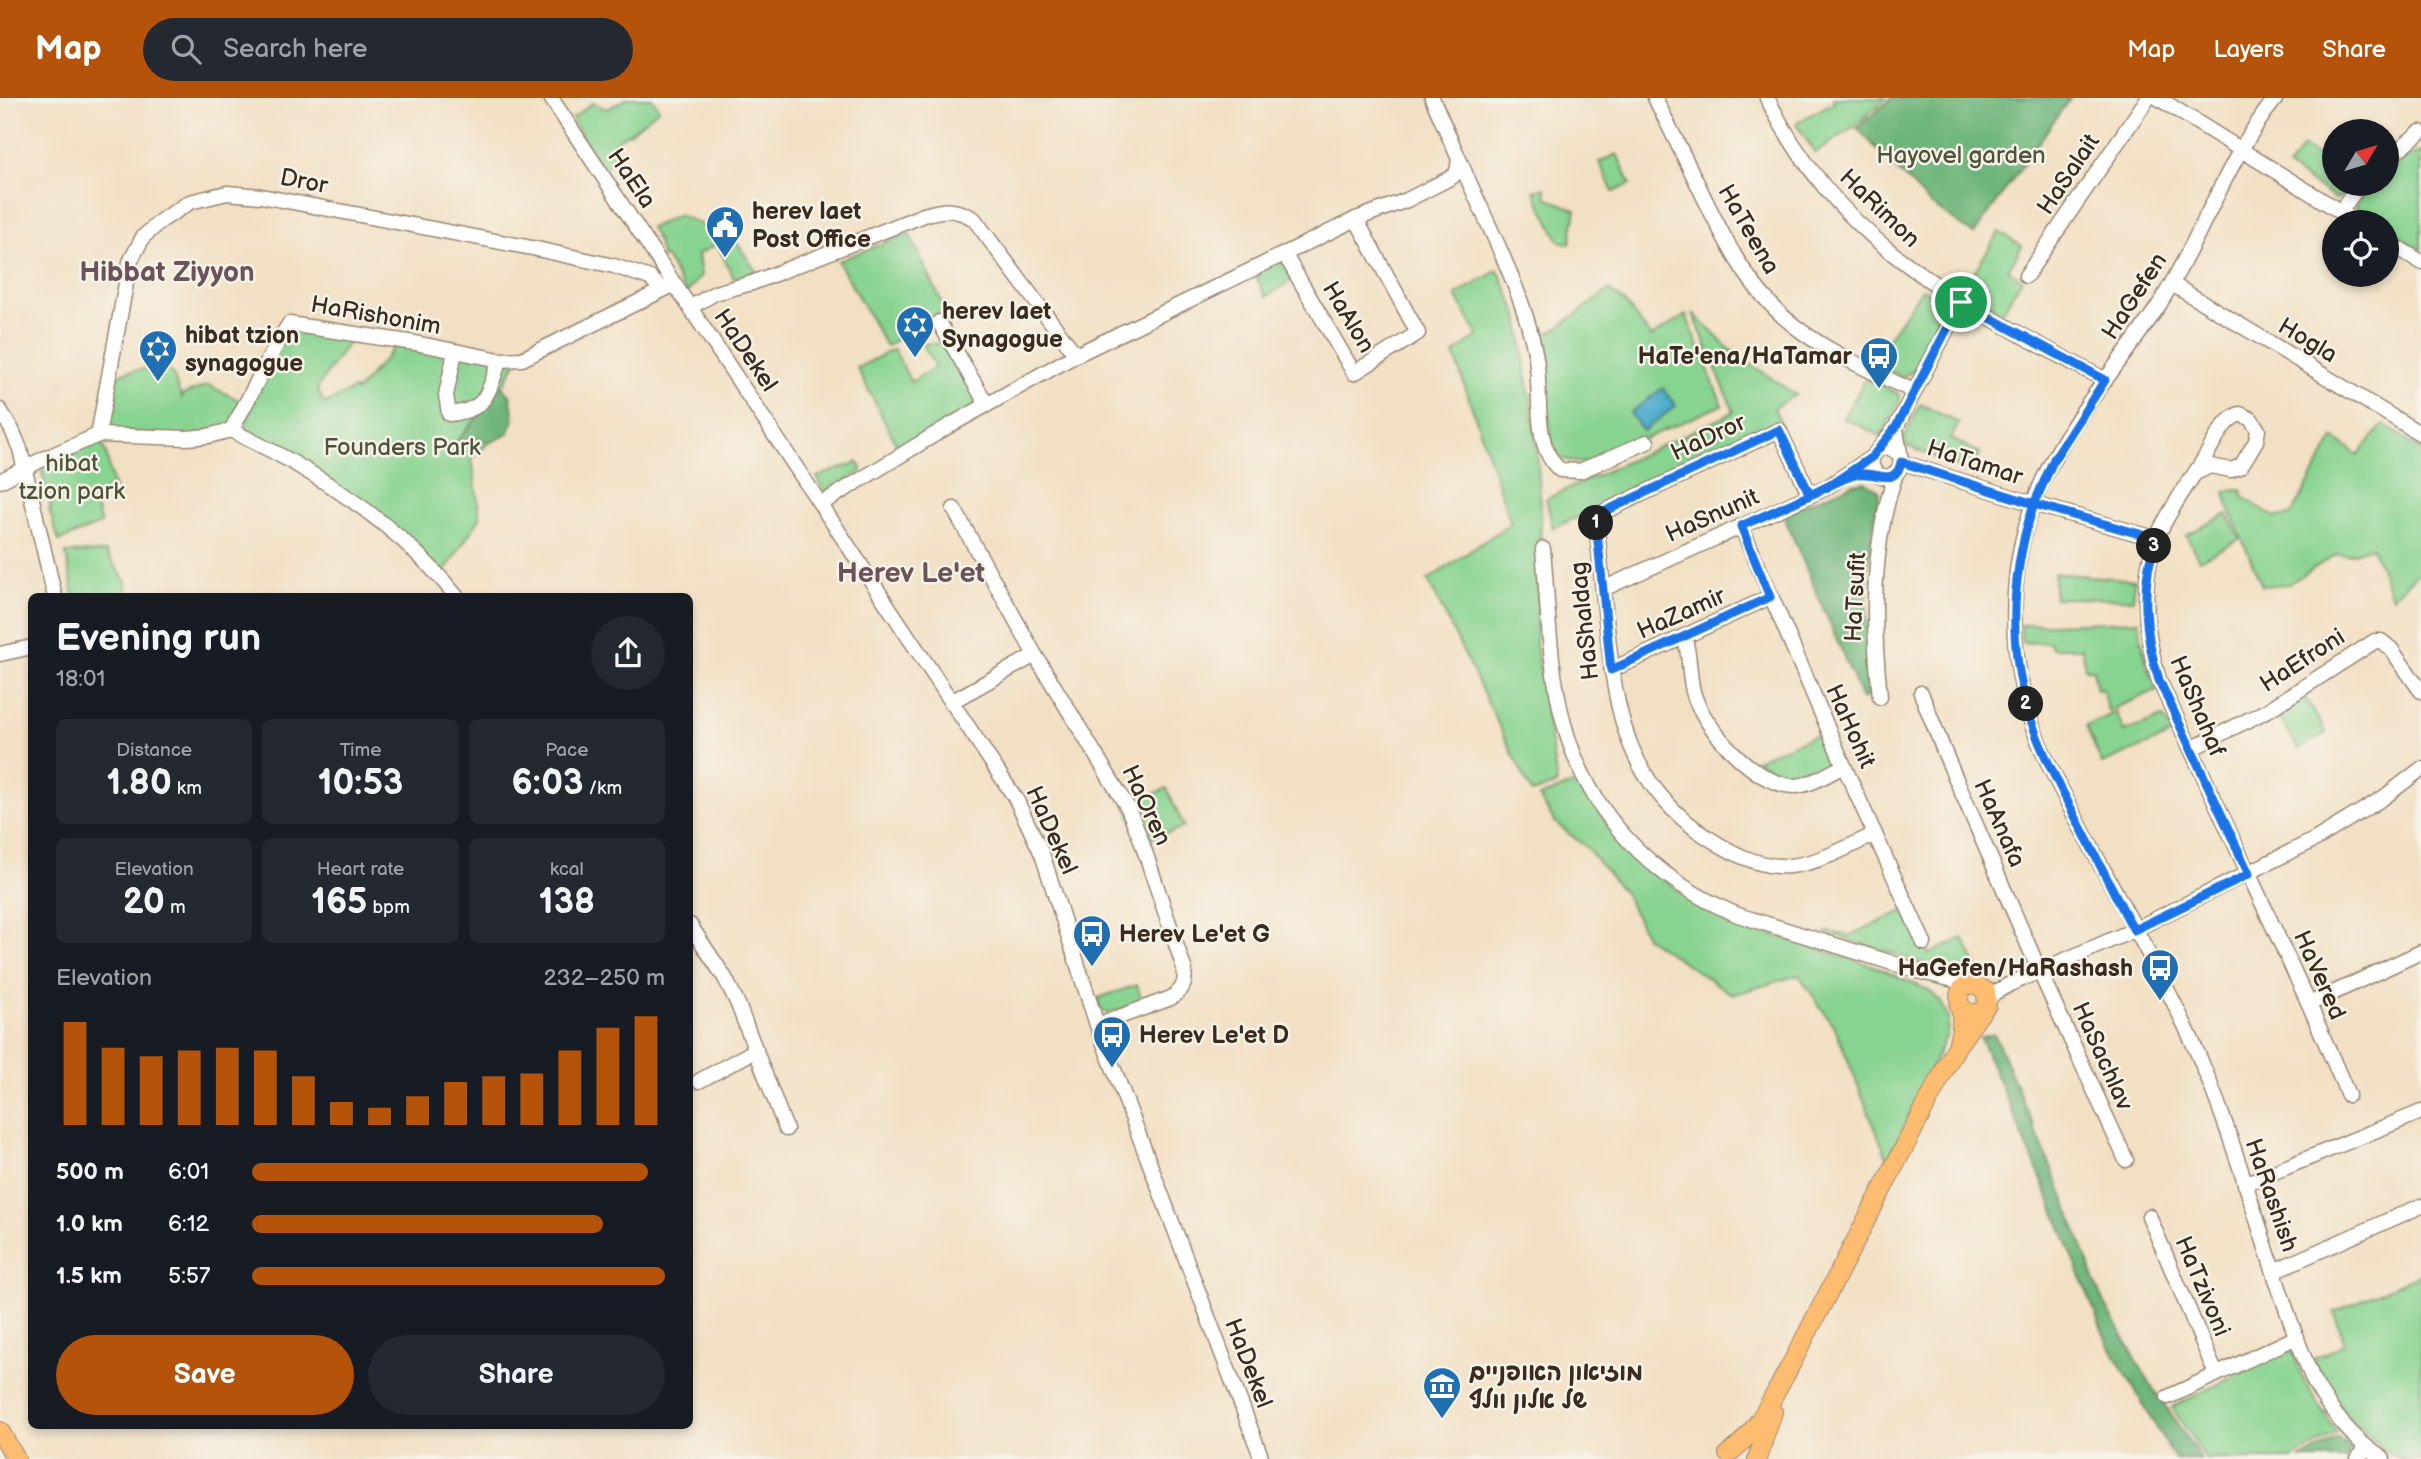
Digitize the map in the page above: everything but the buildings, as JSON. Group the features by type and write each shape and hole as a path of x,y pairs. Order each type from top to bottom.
{"main road":[{"path":"1722,1456 1754,1429 1788,1370 1957,1046 1973,997"},
{"path":"1757,1459 1788,1370"},
{"path":"0,1431 16,1459"},
{"path":"1722,1456 1737,1454 1748,1459"}],"street":[{"name":"HaEla","path":"551,98 668,286"},
{"path":"1432,98 1514,287 1531,335 1539,384 1541,436 1547,456 1560,470 1580,471 1647,442"},
{"name":"HaTeena","path":"1655,98 1727,243 1748,278 1770,305 1822,345 1913,391"},
{"name":"HaRimon","path":"1767,98 1813,173 1835,201 1888,251 1961,302 2105,380"},
{"name":"HaSalait","path":"2026,276 2148,98"},
{"path":"2158,98 2337,210"},
{"name":"HaGefen","path":"2132,926 2043,753 2023,692 2015,642 2015,600 2020,554 2034,504 2054,459 2172,284 2242,151 2260,119 2276,98"},
{"path":"2399,149 2420,132"},
{"path":"821,505 1076,355 1356,219 1407,200 1444,182 1457,172 1459,159"},
{"name":"Dror","path":"98,435 130,262 143,237 162,220 190,202 228,193 261,196 614,266 668,286"},
{"path":"691,307 715,293 752,284 879,232 945,209 961,211 974,219 1076,355"},
{"name":"HaAlon","path":"1286,255 1354,373 1418,333 1356,219"},
{"path":"2399,248 2421,262"},
{"name":"Hogla","path":"2172,284 2421,434"},
{"name":"HaDekel","path":"668,286 691,307 1016,799 1042,855 1097,1025 1262,1459"},
{"name":"HaRishonim","path":"231,430 247,404 270,353 289,324 500,360 522,359 668,286"},
{"name":"HaTamar","path":"1875,453 1896,427 1961,302"},
{"path":"939,322 987,405"},
{"path":"455,352 446,395 449,414 468,412 483,402 500,360"},
{"path":"0,410 12,430 25,470 54,593"},
{"name":"HaShahaf","path":"2196,473 2210,466 2231,470 2241,466 2258,436 2251,419 2240,414 2228,421 2196,473 2157,539 2151,560 2148,588 2149,639 2159,680 2249,874"},
{"name":"HaTamar","path":"1896,427 1891,468 2157,539"},
{"path":"0,481 98,435 187,438 231,430 296,463 365,508 409,544 453,593"},
{"name":"HaDror","path":"1596,522 1597,515 1601,512 1779,430 1810,495"},
{"path":"1889,447 1891,468 1872,467 1875,453 1889,447"},
{"name":"HaSnunit","path":"1839,481 1875,453"},
{"name":"HaSnunit","path":"1603,589 1839,481 1891,468"},
{"name":"HaTsufit","path":"1880,697 1874,638 1874,597 1891,468"},
{"name":"HaOren","path":"954,509 1035,655 1128,808 1184,968 1186,980 1181,991 1171,998 1097,1025"},
{"name":"HaShaldag","path":"1596,522 1611,670 1620,717 1634,755 1670,807 1718,844 1751,862 1783,867 1816,862 1875,834"},
{"name":"HaHohit","path":"1741,526 1844,766 1924,943"},
{"path":"1543,549 1554,668 1564,723 1572,750 1586,780 1623,835 1665,874 1687,891 1711,904 1738,915 1918,971 1973,997 2000,989 2037,966 2185,905 2249,874 2349,819 2383,798 2421,769"},
{"name":"HaZamir","path":"1611,670 1770,597"},
{"path":"1684,637 1688,648 1691,681 1701,713 1736,756 1754,770 1790,786 1805,784 1844,766"},
{"name":"HaEfroni","path":"2191,749 2268,710 2375,641 2381,640 2391,649 2421,691"},
{"path":"0,654 28,648"},
{"path":"951,702 1035,655"},
{"name":"HaAnafa","path":"1921,693 2037,966"},
{"name":"HaVered","path":"2249,874 2309,1004 2347,1095"},
{"name":"HaRashish","path":"2132,926 2195,1048 2314,1382 2362,1453 2384,1459"},
{"path":"693,930 725,978 737,1002 786,1129"},
{"path":"2309,1004 2421,952"},
{"name":"HaSachlav","path":"2037,966 2126,1160"},
{"path":"699,1081 756,1050"},
{"path":"2245,1184 2421,1112"},
{"path":"2274,1271 2421,1206"},
{"name":"HaTzivoni","path":"2149,1216 2216,1374"},
{"name":"HaTzivoni","path":"2168,1397 2297,1337"}],"green space":[{"path":"628,98 652,98 659,109 614,143 617,160 603,168 572,119 592,103 607,109"},
{"path":"1833,98 1886,98 1851,129 1815,153 1796,123 1834,102"},
{"name":"Hayovel garden","path":"1892,98 2070,98 1974,234 1929,203 1857,128"},
{"path":"2303,147 2322,158 2322,190 2287,167"},
{"path":"2421,152 2421,250 2399,236 2399,210 2357,209 2356,203 2362,196 2399,196 2399,162"},
{"path":"1617,154 1631,184 1613,192 1599,162"},
{"path":"1545,188 1547,198 1576,210 1570,244 1559,241 1534,191"},
{"path":"679,215 735,240 756,271 734,279 717,244 698,254 701,276 686,294 666,257 662,258 650,228"},
{"path":"1999,232 2022,246 2008,270 2022,279 2002,312 1964,288"},
{"path":"909,233 945,309 886,346 838,261"},
{"path":"1285,255 1298,276 1266,297 1253,270"},
{"path":"1498,270 1518,315 1537,446 1541,517 1536,645 1557,784 1532,793 1428,580 1511,523 1454,354 1478,336 1456,295"},
{"path":"1922,289 1935,297 1942,313 1913,371 1902,377 1872,362"},
{"path":"1609,290 1624,301 1651,337 1686,315 1722,405 1594,461 1580,463 1559,458 1552,443 1538,337 1555,330"},
{"path":"1693,313 1729,349 1796,395 1774,407 1781,424 1553,528 1546,499 1734,412"},
{"name":"Founders Park","path":"289,324 354,334 317,388 324,404 354,389 356,392 400,341 518,359 495,400 504,429 472,458 480,518 441,577 403,533 245,430 260,374"},
{"path":"951,343 987,405 902,455 857,368 894,349 911,382 935,367 923,344"},
{"path":"164,366 173,375 182,399 182,395 208,385 247,404 231,430 187,438 98,430 112,378 125,372"},
{"path":"1866,378 1899,394 1900,400 1881,436 1843,418"},
{"path":"497,383 510,395 514,419 508,434 489,443 472,437 452,447 481,413"},
{"path":"1920,404 1959,423 1951,439 1980,453 1970,472 1907,446 1903,440"},
{"path":"2384,424 2421,450 2421,570 2392,597 2372,547 2347,555 2337,554 2288,584 2262,586 2229,508 2225,491 2242,490 2243,497 2275,517 2291,515 2334,438 2358,455"},
{"name":"hibat tzion park","path":"98,435 106,453 114,489 93,496 101,524 59,541 39,461"},
{"path":"858,462 862,471 825,493 817,477"},
{"path":"1865,482 1878,490 1879,497 1867,590 1873,694 1862,699 1783,514 1853,484"},
{"path":"2227,514 2240,539 2199,560 2186,535"},
{"path":"106,552 126,582 126,593 73,593 66,553"},
{"path":"2054,573 2135,580 2133,599 2054,598"},
{"path":"2139,621 2145,657 2157,690 2108,711 2103,689 2097,690 2093,669 2085,669 2082,648 2052,648 2050,642 2022,643 2021,625"},
{"path":"2307,700 2326,733 2299,749 2279,717"},
{"path":"2116,712 2124,732 2163,717 2173,734 2102,764 2086,726"},
{"path":"1820,733 1834,764 1820,770 1801,777 1787,777 1756,760"},
{"path":"1581,781 1613,835 1651,870 1687,897 1740,925 1871,965 1929,990 1941,1002 1948,1018 1947,1034 1888,1160 1835,1028 1799,975 1733,995 1647,938 1625,894 1587,848 1556,823 1539,797"},
{"path":"1167,788 1184,827 1142,842 1126,806"},
{"path":"1903,911 1929,954 1963,938 1982,977 1941,969 1825,932 1851,935"},
{"path":"1137,985 1142,1002 1108,1014 1101,1010 1098,998"},
{"path":"1994,1034 2064,1197 2100,1295 2150,1384 2201,1459 2175,1459 2107,1342 2044,1185 1980,1038"},
{"path":"2421,1274 2421,1459 2401,1459 2383,1449 2346,1414 2325,1385 2313,1359 2345,1344 2334,1312"},
{"path":"2288,1350 2294,1353 2303,1379 2337,1433 2292,1459 2206,1459 2172,1407"},
{"path":"2338,1438 2351,1448 2346,1459 2301,1459"}],"water":[{"path":"1663,388 1676,406 1643,431 1630,413"}],"place":[{"name":"herev laet Post Office","path":"725,259"},
{"name":"herev laet Synagogue","path":"915,359"},
{"name":"hibat tzion synagogue","path":"158,383"},
{"name":"HaTe'ena/HaTamar","path":"1879,390"},
{"name":"Herev Le'et G","path":"1092,968"},
{"name":"HaGefen/HaRashash","path":"2160,1002"},
{"name":"Herev Le'et D","path":"1112,1069"},
{"name":"מוזיאון האופניים של אלון וולף","path":"1442,1420"}],"district":[{"name":"Hibbat Ziyyon","path":"167,271"},
{"name":"Herev Le'et","path":"911,572"}],"route":[{"path":"1961,302 1892,434 1872,457 1839,481 1826,488 1741,526 1770,597 1611,670 1597,515 1779,430 1810,495 1839,481 1856,475 1873,473 1883,477 1893,476 1899,470 1901,462 2034,504 2016,577 2015,642 2023,692 2043,753 2134,930 2249,874 2159,680 2153,659 2147,608 2151,560 2157,539 2034,504 2054,459 2105,380 1961,302"}]}
